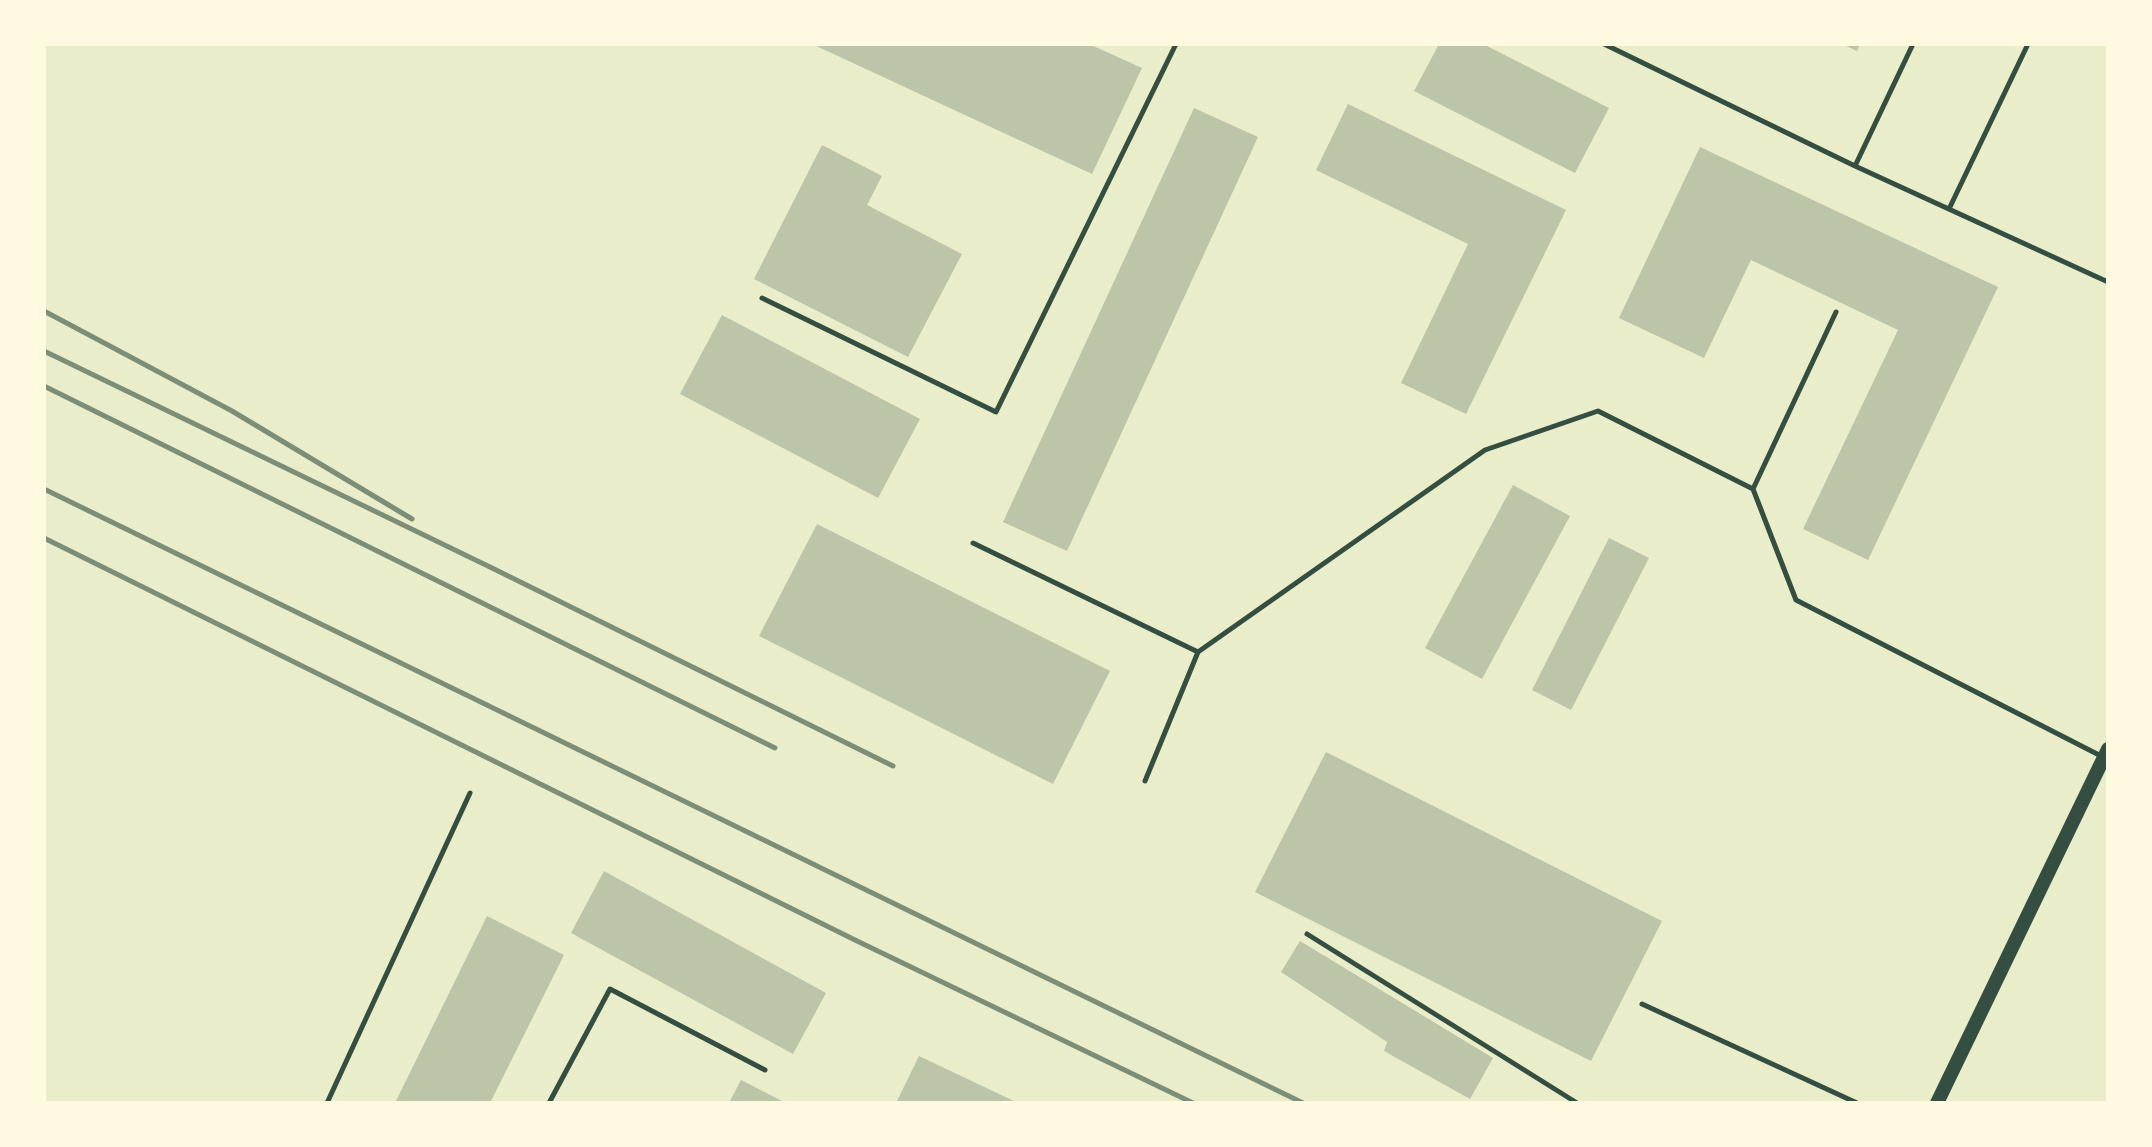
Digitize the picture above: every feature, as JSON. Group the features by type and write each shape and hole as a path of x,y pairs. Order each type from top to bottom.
{"main road":[{"path":"1937,1103 2107,756"}],"lane":[{"path":"762,298 996,412 1176,44"},
{"path":"1604,44 1855,166 2108,282"},
{"path":"1855,166 1913,44"},
{"path":"1949,209 2028,44"},
{"path":"1753,489 1836,312"},
{"path":"1144,781 1198,652 1485,450 1598,411 1753,489 1796,600 2107,756"},
{"path":"973,543 1198,652"},
{"path":"327,1103 470,793"},
{"path":"1307,934 1577,1103"},
{"path":"549,1103 610,989 765,1070"},
{"path":"1642,1004 1857,1103"}],"building":[{"path":"812,44 1089,44 1142,68 1092,174"},
{"path":"1439,44 1483,44 1609,108 1575,173 1414,91"},
{"path":"1842,44 1860,44 1857,51"},
{"path":"1348,104 1566,210 1466,414 1401,383 1468,244 1316,170"},
{"path":"1194,108 1258,137 1067,551 1003,522"},
{"path":"822,145 882,176 867,205 962,254 908,357 754,279"},
{"path":"1700,147 1998,287 1868,560 1803,529 1898,330 1751,260 1704,358 1619,318"},
{"path":"722,315 920,419 878,498 680,394"},
{"path":"1513,485 1570,516 1482,679 1425,648"},
{"path":"817,524 1110,671 1053,784 759,636"},
{"path":"1609,538 1649,558 1571,710 1532,690"},
{"path":"1326,752 1662,921 1591,1061 1255,892"},
{"path":"604,871 826,993 793,1054 571,933"},
{"path":"487,916 564,955 490,1103 395,1103"},
{"path":"1300,941 1493,1058 1470,1099 1384,1051 1387,1042 1281,972"},
{"path":"919,1056 1018,1103 896,1103"},
{"path":"741,1080 786,1103 729,1103"}],"railway":[{"path":"44,311 232,411 412,519"},
{"path":"44,351 893,766"},
{"path":"44,386 775,748"},
{"path":"44,489 1303,1103"},
{"path":"44,538 855,940 1193,1103"}]}
